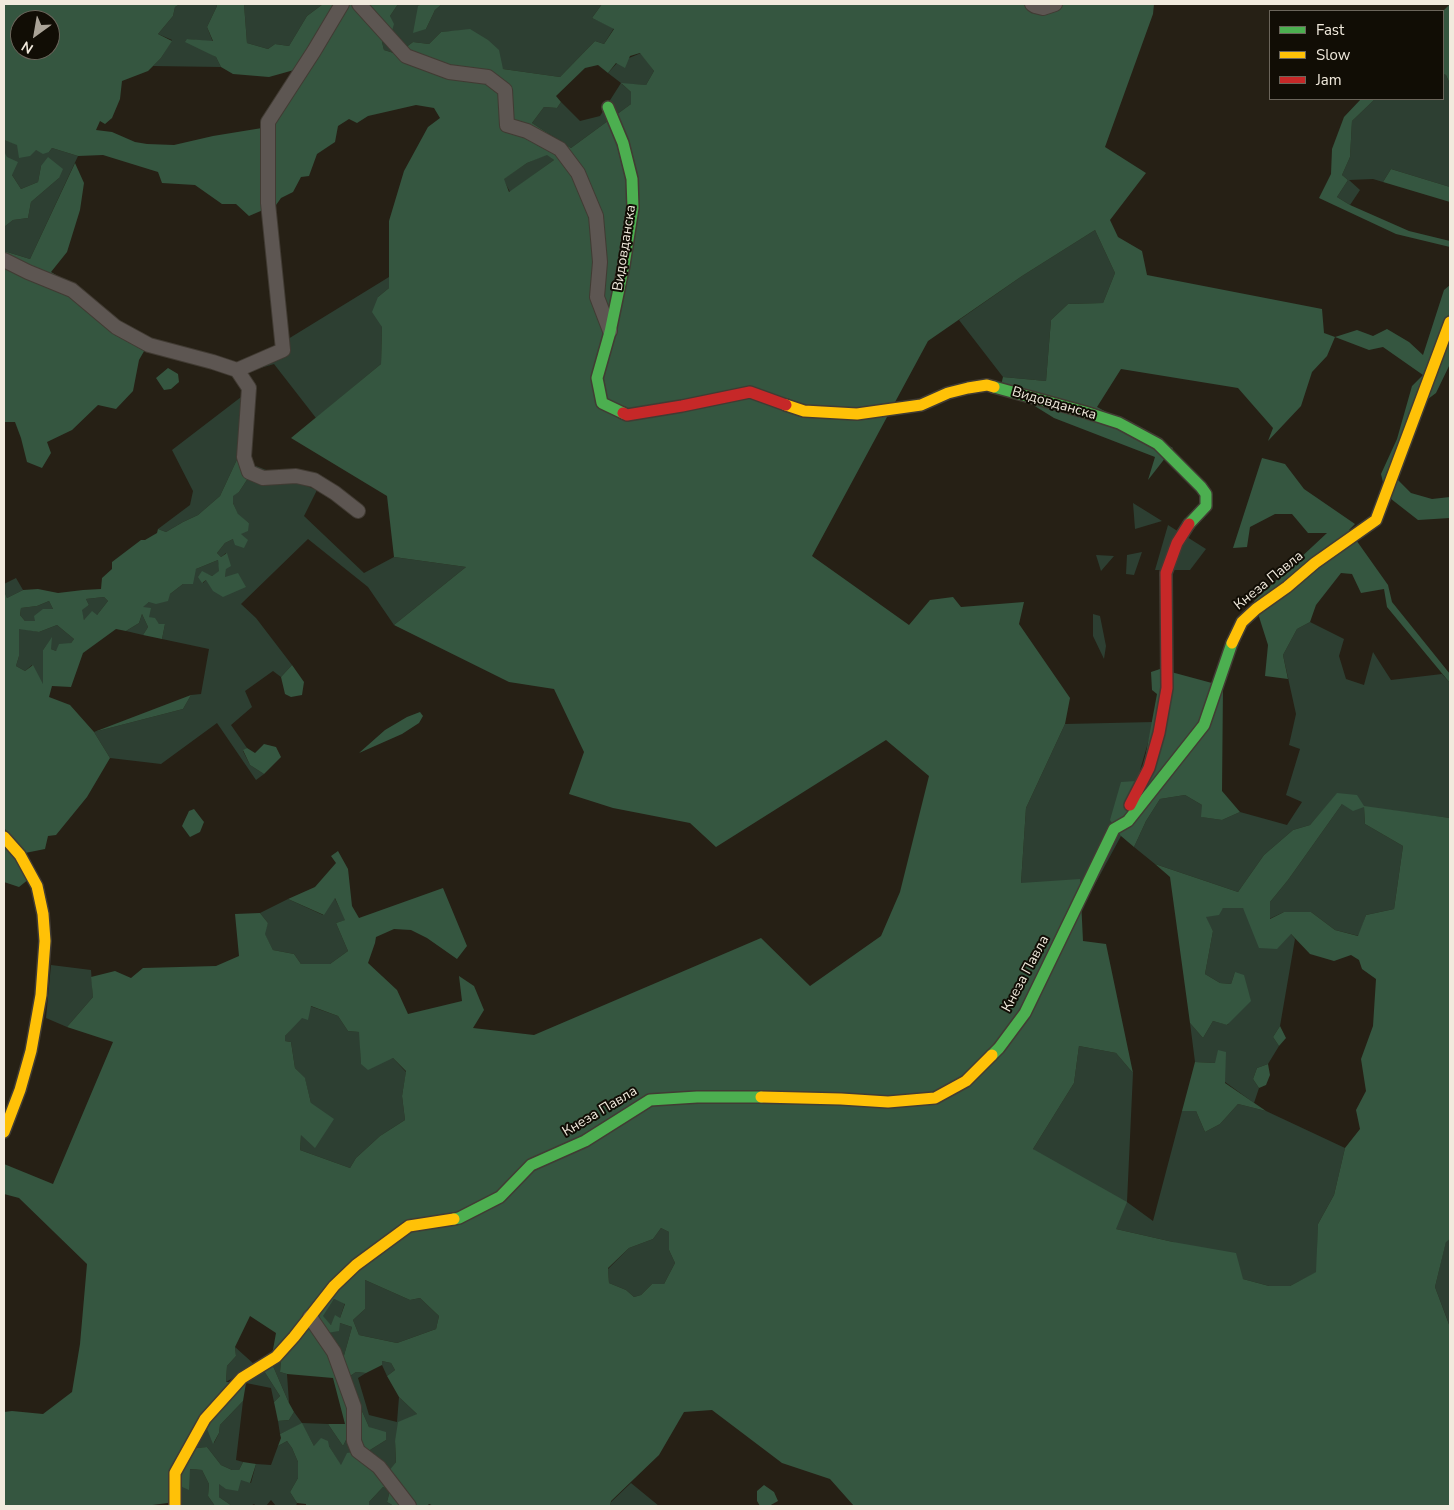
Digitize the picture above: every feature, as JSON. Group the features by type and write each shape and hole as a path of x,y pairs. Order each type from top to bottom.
{"street":[{"path":"238,370 282,350 268,203 268,122 342,4"},
{"name":"Видовданска","path":"359,4 406,56 449,72 488,77 505,90 507,125 527,131 560,150 572,165 578,173 596,216 600,262 597,296 610,332"},
{"path":"1032,4 1043,8 1055,4"},
{"name":"Видовданска","path":"608,107 623,144 632,179 633,208 624,265 610,332 597,378 602,403 627,415 750,392 804,412 856,414 921,405 948,393 986,386 1119,423 1158,444 1201,486 1206,494 1206,506 1187,526 1166,573 1166,688 1159,733 1149,768 1132,802 1114,829"},
{"path":"4,260 72,290 116,327 149,345 238,370 249,388 244,457 249,472 263,478 296,476 314,480 358,511"},
{"name":"Кнеза Павла","path":"175,1506 175,1473 205,1419 242,1378 276,1357 334,1286 356,1265 409,1226 459,1218 500,1197 531,1165 585,1142 650,1100 696,1097 762,1097 888,1102 935,1098 966,1081 999,1048 1025,1013 1114,829 1128,821 1204,724 1233,640 1242,622 1315,563 1376,520 1450,322"},
{"path":"4,837 20,855 37,886 44,914 45,941 42,995 31,1051 22,1085 4,1132"},
{"path":"310,1317 334,1352 354,1407 354,1441 358,1451 379,1467 409,1506"}],"green space":[{"path":"4,4 180,4 175,7 173,16 158,34 172,41 161,58 148,71 122,81 120,99 112,118 105,124 100,121 96,130 112,132 135,142 174,145 262,128 294,70 269,77 233,74 221,67 216,57 185,42 187,39 213,41 207,27 217,6 216,4 244,4 247,43 268,49 275,44 289,46 307,16 323,4 398,4 390,16 394,24 391,34 382,42 384,50 397,54 413,42 429,44 441,32 470,29 488,40 499,50 503,69 560,77 595,41 604,44 614,29 592,18 602,4 1154,4 1153,14 1105,147 1146,173 1110,220 1118,237 1142,251 1147,275 1322,309 1324,333 1335,337 1327,356 1312,372 1301,406 1268,441 1273,428 1238,388 1121,369 1097,407 1173,448 1148,480 1155,457 1054,418 1001,385 1003,377 1046,381 1051,320 1068,304 1103,303 1115,273 1095,230 1022,276 928,341 812,556 909,625 930,600 953,597 961,607 1024,602 1019,624 1070,698 1065,724 1026,808 1021,883 1080,879 1083,941 1106,944 1133,1073 1116,1053 1079,1046 1074,1083 1033,1149 1127,1202 1116,1229 1173,1242 1236,1253 1243,1279 1269,1286 1290,1286 1316,1272 1318,1224 1334,1195 1345,1148 1360,1129 1356,1110 1366,1091 1361,1059 1373,1026 1376,979 1362,969 1359,960 1351,955 1334,961 1310,954 1291,934 1277,949 1259,948 1243,908 1223,908 1219,915 1206,917 1213,931 1205,974 1220,983 1231,984 1235,972 1244,975 1251,1001 1227,1025 1213,1021 1203,1038 1190,1023 1170,877 1155,864 1238,892 1264,855 1293,830 1310,825 1337,793 1357,795 1364,806 1450,818 1450,1239 1446,1242 1435,1287 1450,1327 1450,1506 854,1506 830,1479 782,1463 712,1410 684,1412 659,1455 611,1501 610,1506 434,1506 429,1504 427,1506 394,1506 387,1502 390,1490 383,1487 369,1502 369,1506 306,1506 306,1504 297,1503 290,1492 298,1478 298,1462 287,1441 278,1446 281,1438 280,1434 302,1423 314,1446 321,1438 328,1441 329,1446 341,1465 347,1453 353,1452 357,1440 346,1440 343,1446 328,1424 345,1424 333,1378 280,1372 281,1360 272,1355 276,1333 250,1316 235,1347 236,1356 227,1366 226,1382 246,1383 243,1401 220,1425 219,1433 213,1444 207,1429 195,1448 207,1447 221,1465 232,1470 239,1470 243,1462 256,1464 250,1483 241,1480 238,1491 226,1489 219,1484 219,1497 232,1506 215,1506 208,1496 209,1484 202,1470 190,1469 189,1490 171,1482 175,1502 145,1506 4,1506 4,1412 43,1414 72,1392 80,1344 87,1264 19,1198 4,1194 4,1164 53,1184 113,1042 67,1027 93,997 91,977 115,971 131,978 143,968 216,966 239,956 235,914 260,913 268,923 265,934 273,950 294,954 301,964 330,964 348,951 336,923 345,920 335,898 324,915 288,899 315,887 336,863 331,856 338,851 348,869 352,906 359,918 443,888 467,946 457,959 427,938 411,930 394,929 376,937 368,963 397,990 408,1014 462,1001 459,976 474,986 484,1010 473,1028 534,1035 761,938 810,986 881,936 900,892 929,776 886,740 716,847 690,823 613,808 569,794 584,752 554,689 509,682 394,625 466,567 394,557 387,496 291,438 381,364 382,327 372,312 378,297 389,288 389,221 404,171 428,127 440,118 434,108 416,105 368,116 357,123 349,119 338,126 335,142 317,154 309,176 301,177 293,192 281,198 264,222 263,210 249,216 236,204 222,204 195,185 162,183 158,172 103,155 78,156 52,148 49,152 43,154 36,150 30,156 19,158 17,145 4,140","holes":["640,53 654,71 646,85 621,83 631,92 631,104 571,148 532,123 544,107 557,108 561,102 556,96 585,68 598,65 608,73 616,63 625,68 630,56","547,155 554,160 509,192 504,179 527,163","1342,804 1353,811 1364,807 1365,824 1403,846 1394,909 1366,915 1358,936 1335,930 1311,912 1284,912 1270,919 1270,902","311,1006 338,1016 348,1031 359,1032 361,1064 368,1070 393,1058 406,1071 402,1096 405,1120 380,1136 356,1158 350,1168 300,1150 301,1135 315,1148 334,1119 311,1103 305,1078 295,1068 291,1042 285,1041 285,1036 302,1018 308,1020","661,1228 669,1232 669,1250 675,1263 664,1284 652,1284 641,1295 634,1297 626,1290 609,1283 608,1268 629,1248 653,1239","365,1280 410,1300 420,1298 439,1316 436,1329 397,1343 359,1335 353,1320 365,1309","334,1299 345,1304 340,1318 335,1315 331,1325 323,1316","340,1323 352,1327 343,1359 327,1333 339,1331","382,1361 391,1363 395,1370 387,1376 399,1397 417,1414 398,1422 395,1441 396,1462 388,1472 373,1459 370,1450 386,1440 386,1432 369,1427 362,1411 348,1406 350,1376 356,1372 366,1373 382,1365"]},
{"path":"180,4 216,4 217,6 207,27 213,42 187,39 216,57 221,67 153,66 161,58 172,40 158,34 173,16 175,7"},
{"path":"244,4 323,4 307,16 289,46 275,44 268,49 247,43"},
{"path":"398,4 422,4 418,7 426,29 435,10 442,4 602,4 592,18 614,28 604,44 595,41 560,77 503,69 470,30 441,32 429,44 413,42 397,54 384,50 382,42 391,34 390,16"},
{"path":"422,4 442,4 435,10 426,29 413,33 418,6"},
{"path":"1450,4 1450,84 1444,74 1444,10"},
{"path":"641,53 654,71 646,85 622,84 631,92 631,104 571,148 532,123 544,107 557,108 561,102 580,121 600,116 621,83 608,73 617,63"},
{"path":"1444,74 1446,75 1450,84 1450,187 1391,169 1383,182 1373,179 1349,180 1360,190 1350,205 1337,197 1348,180 1342,175 1350,157 1352,121 1374,100 1444,100"},
{"path":"1360,100 1374,100 1352,121 1350,157 1342,175 1348,180 1337,197 1350,205 1409,231 1450,241 1450,247 1396,234 1319,198 1331,174 1332,149 1344,117"},
{"path":"4,140 36,150 49,152 52,148 78,156 30,259 4,251 4,227 13,220 28,218 31,202 59,178 41,166 38,182 21,189 12,175 4,151"},
{"path":"4,151 7,157 18,162 12,175 21,189 38,182 41,166 48,157 63,169 59,178 31,202 28,218 13,220 4,227"},
{"path":"547,154 554,160 510,192 503,179 527,163"},
{"path":"75,163 84,183 80,210 67,252 51,272 114,319 151,339 139,360 133,391 116,409 98,405 72,430 47,442 51,453 42,468 27,462 15,422 4,422 4,251 30,259"},
{"path":"1391,169 1450,187 1450,202 1383,182"},
{"path":"1095,230 1115,273 1103,303 1068,304 1051,320 1046,381 1003,377 959,320 1022,276"},
{"path":"389,277 389,288 378,297 382,327 381,364 316,418 274,364 247,372 275,347"},
{"path":"1450,285 1450,364 1436,393 1428,399 1398,480 1411,493 1432,499 1450,497 1450,518 1418,520 1386,495 1381,474 1397,439 1412,386 1423,375 1383,347 1369,350 1335,337 1357,330 1373,336 1387,329 1409,342 1423,355 1444,290"},
{"path":"168,368 178,374 179,382 171,389 164,390 156,378"},
{"path":"245,394 240,453 220,496 198,515 166,532 158,529 190,505 193,491 172,450"},
{"path":"240,453 254,469 239,492 233,496 233,503 238,514 249,523 248,531 241,534 248,540 244,548 235,545 233,539 225,543 217,553 221,557 227,553 231,566 226,569 225,577 238,573 246,587 223,597 213,591 206,580 202,583 198,577 202,571 212,576 219,571 218,560 196,569 193,584 183,584 170,594 168,601 156,604 149,602 143,607 151,608 149,617 155,618 159,624 165,624 162,639 143,635 148,627 142,614 139,623 126,631 116,629 83,653 71,687 52,686 49,697 70,705 94,732 110,758 87,797 56,835 48,836 45,849 25,853 4,828 4,591 7,598 23,590 38,589 58,593 101,589 102,578 112,569 112,562 141,540 145,540 157,533 158,529 166,532 198,515 220,496","holes":["104,597 108,601 97,615 92,611 84,620 82,610 89,605 86,599","49,601 53,609 43,609 34,616 35,621 25,621 20,615 21,608 37,606","57,625 74,639 71,643 59,644 56,651 51,649 52,637 43,650 43,684 33,665 25,671 16,666 19,656 19,629 39,632"]},
{"path":"1262,458 1285,464 1304,489 1355,524 1349,530 1388,585 1392,602 1450,674 1450,683 1387,607 1384,589 1361,593 1352,574 1341,573 1316,605 1310,622 1297,629 1283,655 1288,679 1265,676 1268,645 1254,601 1327,533 1308,533 1292,514 1275,514 1250,527 1247,547 1233,548"},
{"path":"256,466 317,490 304,516 364,573 394,557 466,567 394,625 368,587 308,539 241,604 256,618 292,665 281,677 273,671 245,691 252,707 231,725 247,748 243,751 250,765 264,774 256,780 217,723 161,764 110,758 94,732 183,709 191,695 201,694 209,649 162,639 165,624 159,624 149,617 142,607 149,602 170,594 183,584 196,569 218,560 220,571 212,576 202,572 203,583 206,580 225,577 226,553 221,557 217,553 225,543 233,539 247,540 240,534 249,523 238,515 233,503 233,495 239,492"},
{"path":"1133,503 1162,521 1135,529"},
{"path":"1168,525 1206,549 1190,570 1155,570"},
{"path":"1142,552 1134,575 1126,574 1127,555"},
{"path":"1096,555 1114,556 1101,571"},
{"path":"16,578 23,590 7,598 4,584"},
{"path":"104,597 108,601 97,615 84,620 81,610 89,605 86,599"},
{"path":"49,601 53,609 35,621 25,621 20,615 21,608 37,606"},
{"path":"142,614 148,627 143,635 126,631 139,623"},
{"path":"1093,614 1100,616 1106,646 1104,659 1093,636"},
{"path":"1310,622 1344,639 1339,656 1346,679 1364,685 1373,652 1391,680 1442,674 1450,683 1450,818 1364,807 1365,824 1403,846 1394,909 1366,915 1359,936 1335,930 1311,912 1284,912 1269,919 1270,902 1342,804 1337,794 1310,825 1293,830 1264,855 1238,892 1155,864 1134,847 1146,821 1160,799 1185,795 1202,805 1202,817 1222,820 1240,812 1287,825 1302,802 1286,795 1300,749 1289,745 1296,714 1283,655 1297,629"},
{"path":"57,625 74,639 71,643 56,651 51,649 51,639 43,650 43,685 32,665 25,671 16,666 19,656 19,628 39,632"},
{"path":"292,665 304,682 302,695 291,697 285,694 281,677"},
{"path":"1160,669 1223,686 1222,791 1240,812 1222,820 1201,817 1202,805 1185,795 1160,799 1146,821 1134,847 1121,836 1110,820 1121,782 1136,781 1144,764 1157,694 1152,690 1151,672"},
{"path":"191,695 183,709 94,732"},
{"path":"420,712 423,716 419,723 402,734 359,753 385,730"},
{"path":"1154,722 1121,836 1094,886 1021,883 1026,808 1065,724"},
{"path":"264,744 276,747 281,757 264,774 250,765 243,750 247,748 255,753"},
{"path":"194,809 204,822 200,832 190,837 182,826 189,811"},
{"path":"4,843 29,879 19,887 4,882"},
{"path":"334,897 346,920 336,923 348,951 330,964 301,964 294,954 273,950 264,933 268,923 260,913 288,899 323,915"},
{"path":"1223,908 1243,908 1291,934 1295,939 1280,1026 1273,1037 1279,1046 1268,1064 1257,1068 1253,1079 1259,1088 1254,1103 1225,1082 1215,1063 1195,1062 1190,1023 1203,1038 1213,1021 1228,1025 1235,972 1231,984 1220,983 1205,974 1213,931 1205,917"},
{"path":"51,965 91,970 93,997 67,1027 46,1018"},
{"path":"310,1006 338,1016 348,1031 360,1032 361,1064 393,1058 406,1072 402,1096 405,1120 380,1136 356,1158 350,1168 300,1150 301,1134 311,1103 305,1079 295,1068 291,1042 285,1041 285,1036"},
{"path":"1280,1026 1286,1038 1279,1046 1273,1037"},
{"path":"1079,1046 1116,1053 1133,1073 1127,1202 1153,1221 1182,1111 1196,1111 1205,1132 1220,1124 1238,1104 1266,1111 1345,1148 1334,1195 1318,1224 1317,1272 1290,1286 1269,1286 1243,1279 1173,1242 1116,1229 1033,1149 1074,1083"},
{"path":"1218,1050 1226,1052 1225,1083 1266,1111 1238,1104 1220,1124 1205,1132 1196,1111 1182,1111 1195,1062 1215,1063"},
{"path":"1268,1064 1270,1075 1266,1085 1259,1088 1253,1079 1257,1068"},
{"path":"661,1228 669,1232 669,1250 675,1263 664,1284 652,1284 641,1295 634,1297 626,1290 609,1283 608,1269 629,1248 653,1239"},
{"path":"1450,1239 1450,1327 1435,1287 1446,1241"},
{"path":"365,1280 410,1300 420,1298 439,1316 436,1329 397,1343 359,1335 353,1320 365,1309"},
{"path":"334,1299 345,1303 340,1318 331,1325 322,1316"},
{"path":"340,1323 352,1327 343,1359 327,1333"},
{"path":"235,1347 255,1365 226,1382 227,1366 236,1356"},
{"path":"281,1360 280,1372 287,1374 289,1403 273,1366"},
{"path":"382,1361 391,1363 395,1370 387,1376 382,1365"},
{"path":"273,1366 294,1412 289,1420 278,1421 274,1402 280,1396 264,1371"},
{"path":"264,1371 280,1396 274,1402 271,1388 246,1383"},
{"path":"356,1372 366,1373 358,1378 369,1415 397,1422 399,1397 417,1414 395,1441 396,1462 388,1473 373,1459 370,1450 386,1440 369,1427 362,1411 347,1406 350,1376"},
{"path":"243,1401 236,1460 243,1462 239,1470 232,1470 221,1465 207,1447 194,1448 207,1428 214,1443 219,1433 220,1425"},
{"path":"294,1412 302,1423 328,1424 343,1446 346,1440 357,1440 353,1452 341,1466 329,1446 314,1446 302,1424 280,1434 278,1421 289,1420"},
{"path":"287,1441 298,1462 298,1478 290,1492 297,1503 296,1506 276,1506 271,1500 266,1506 256,1506 254,1504 251,1506 232,1506 219,1497 219,1483 241,1479 251,1483 256,1464 271,1465 278,1446"},
{"path":"189,1469 202,1470 209,1484 208,1496 215,1506 174,1506 171,1482"},
{"path":"631,1483 659,1506 610,1506 611,1502"},
{"path":"764,1485 774,1492 778,1501 769,1506 760,1506 757,1501 757,1491"},
{"path":"383,1487 390,1490 387,1502 394,1506 369,1506 369,1502"}],"traffic: fast":[{"path":"608,107 623,143 632,179 633,208 624,265 610,332 597,378 602,403 623,413"},
{"path":"994,387 1119,423 1158,444 1206,494 1206,506 1189,524"},
{"path":"992,1055 1025,1013 1114,829 1128,821 1204,725 1232,643"},
{"path":"454,1219 500,1197 531,1165 585,1141 650,1100 697,1097 761,1097"}],"traffic: slow":[{"path":"1232,643 1242,622 1256,609 1287,587 1315,563 1376,520 1450,322"},
{"path":"786,405 804,411 857,414 921,405 948,393 968,388 987,385 994,387"},
{"path":"4,837 20,855 37,886 43,914 45,941 41,995 31,1051 20,1090 4,1132"},
{"path":"761,1097 888,1102 935,1098 966,1081 992,1055"},
{"path":"175,1506 175,1473 205,1419 242,1378 276,1357 334,1286 356,1265 409,1226 454,1219"}],"traffic: jam":[{"path":"623,413 627,415 682,406 750,392 786,405"},
{"path":"1130,805 1149,768 1159,733 1167,688 1166,573 1177,543 1189,524"}]}
